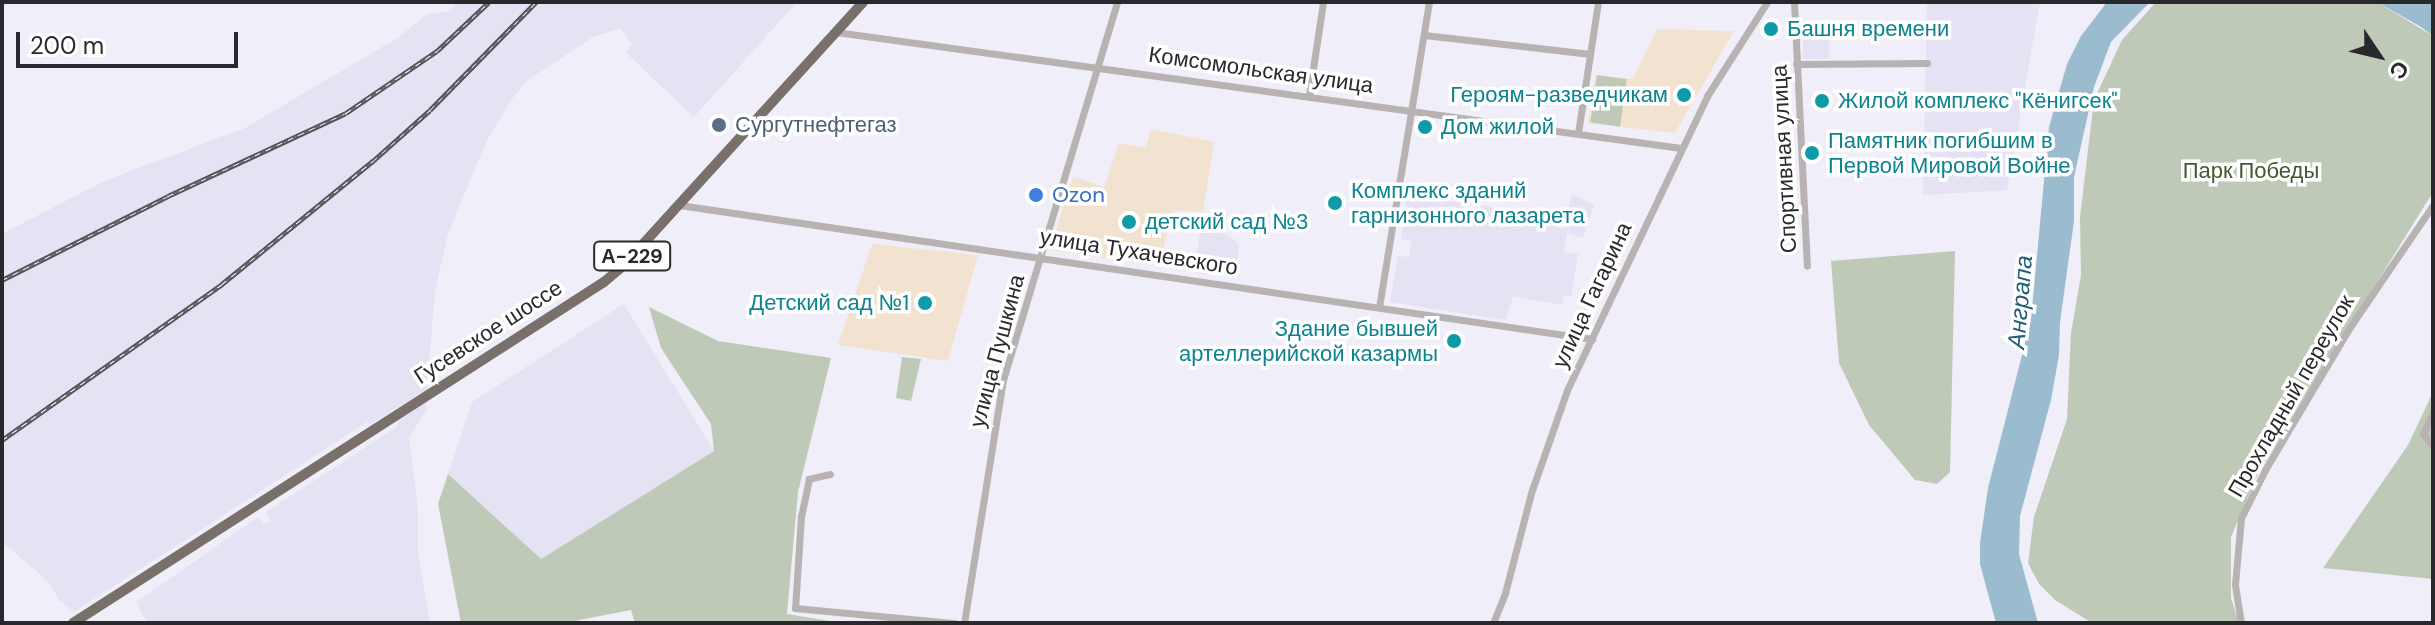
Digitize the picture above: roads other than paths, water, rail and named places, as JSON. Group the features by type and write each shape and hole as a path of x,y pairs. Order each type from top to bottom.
{"highway":[{"name":"Гусевское шоссе","path":"73,623 604,282 679,205 863,2"}],"street":[{"name":"улица Пушкина","path":"964,623 1003,380 1100,67 1117,2"},
{"path":"1309,95 1323,2"},
{"path":"1379,307 1429,2"},
{"path":"1578,133 1598,2"},
{"name":"улица Гагарина","path":"1493,623 1505,593 1531,493 1558,413 1707,96 1767,2"},
{"name":"Спортивная улица","path":"1794,2 1807,266"},
{"name":"Комсомольская улица","path":"836,32 1410,108 1681,148"},
{"path":"1424,35 1590,54"},
{"path":"1796,64 1927,63"},
{"name":"улица Тухачевского","path":"679,205 1592,339"},
{"name":"Прохладный переулок","path":"2241,623 2235,584 2241,518 2271,460 2348,330 2433,205"},
{"path":"2433,412 2423,434 2433,446"},
{"path":"830,474 809,479 801,516 795,608 955,623"}],"water":[{"name":"Анграпа","path":"2107,2 2150,2 2111,42 2094,87 2074,177 2074,221 2060,322 2059,355 2051,400 2020,516 2019,554 2038,623 1996,623 1980,564 1980,543 1988,488 2031,320 2049,127 2067,64 2081,36"},
{"path":"2377,2 2433,2 2433,36 2421,27"}],"railway":[{"path":"2,280 168,196 346,113 437,51 489,2"},
{"path":"2,440 222,284 373,161 430,110 536,2"}],"place":[{"name":"Башня времени","path":"1771,29"},
{"name":"Героям-разведчикам","path":"1684,95"},
{"name":"Жилой комплекс \"Кёнигсек\"","path":"1822,101"},
{"name":"Сургутнефтегаз","path":"719,125"},
{"name":"Дом жилой","path":"1425,127"},
{"name":"Памятник погибшим в Первой Мировой Войне","path":"1812,153"},
{"name":"Ozon","path":"1036,195"},
{"name":"Комплекс зданий гарнизонного лазарета","path":"1335,203"},
{"name":"детский сад №3","path":"1129,222"},
{"name":"Детский сад №1","path":"925,303"},
{"name":"Здание бывшей артеллерийской казармы","path":"1454,341"}],"park label":[{"name":"Парк Победы","path":"2251,171"}]}
